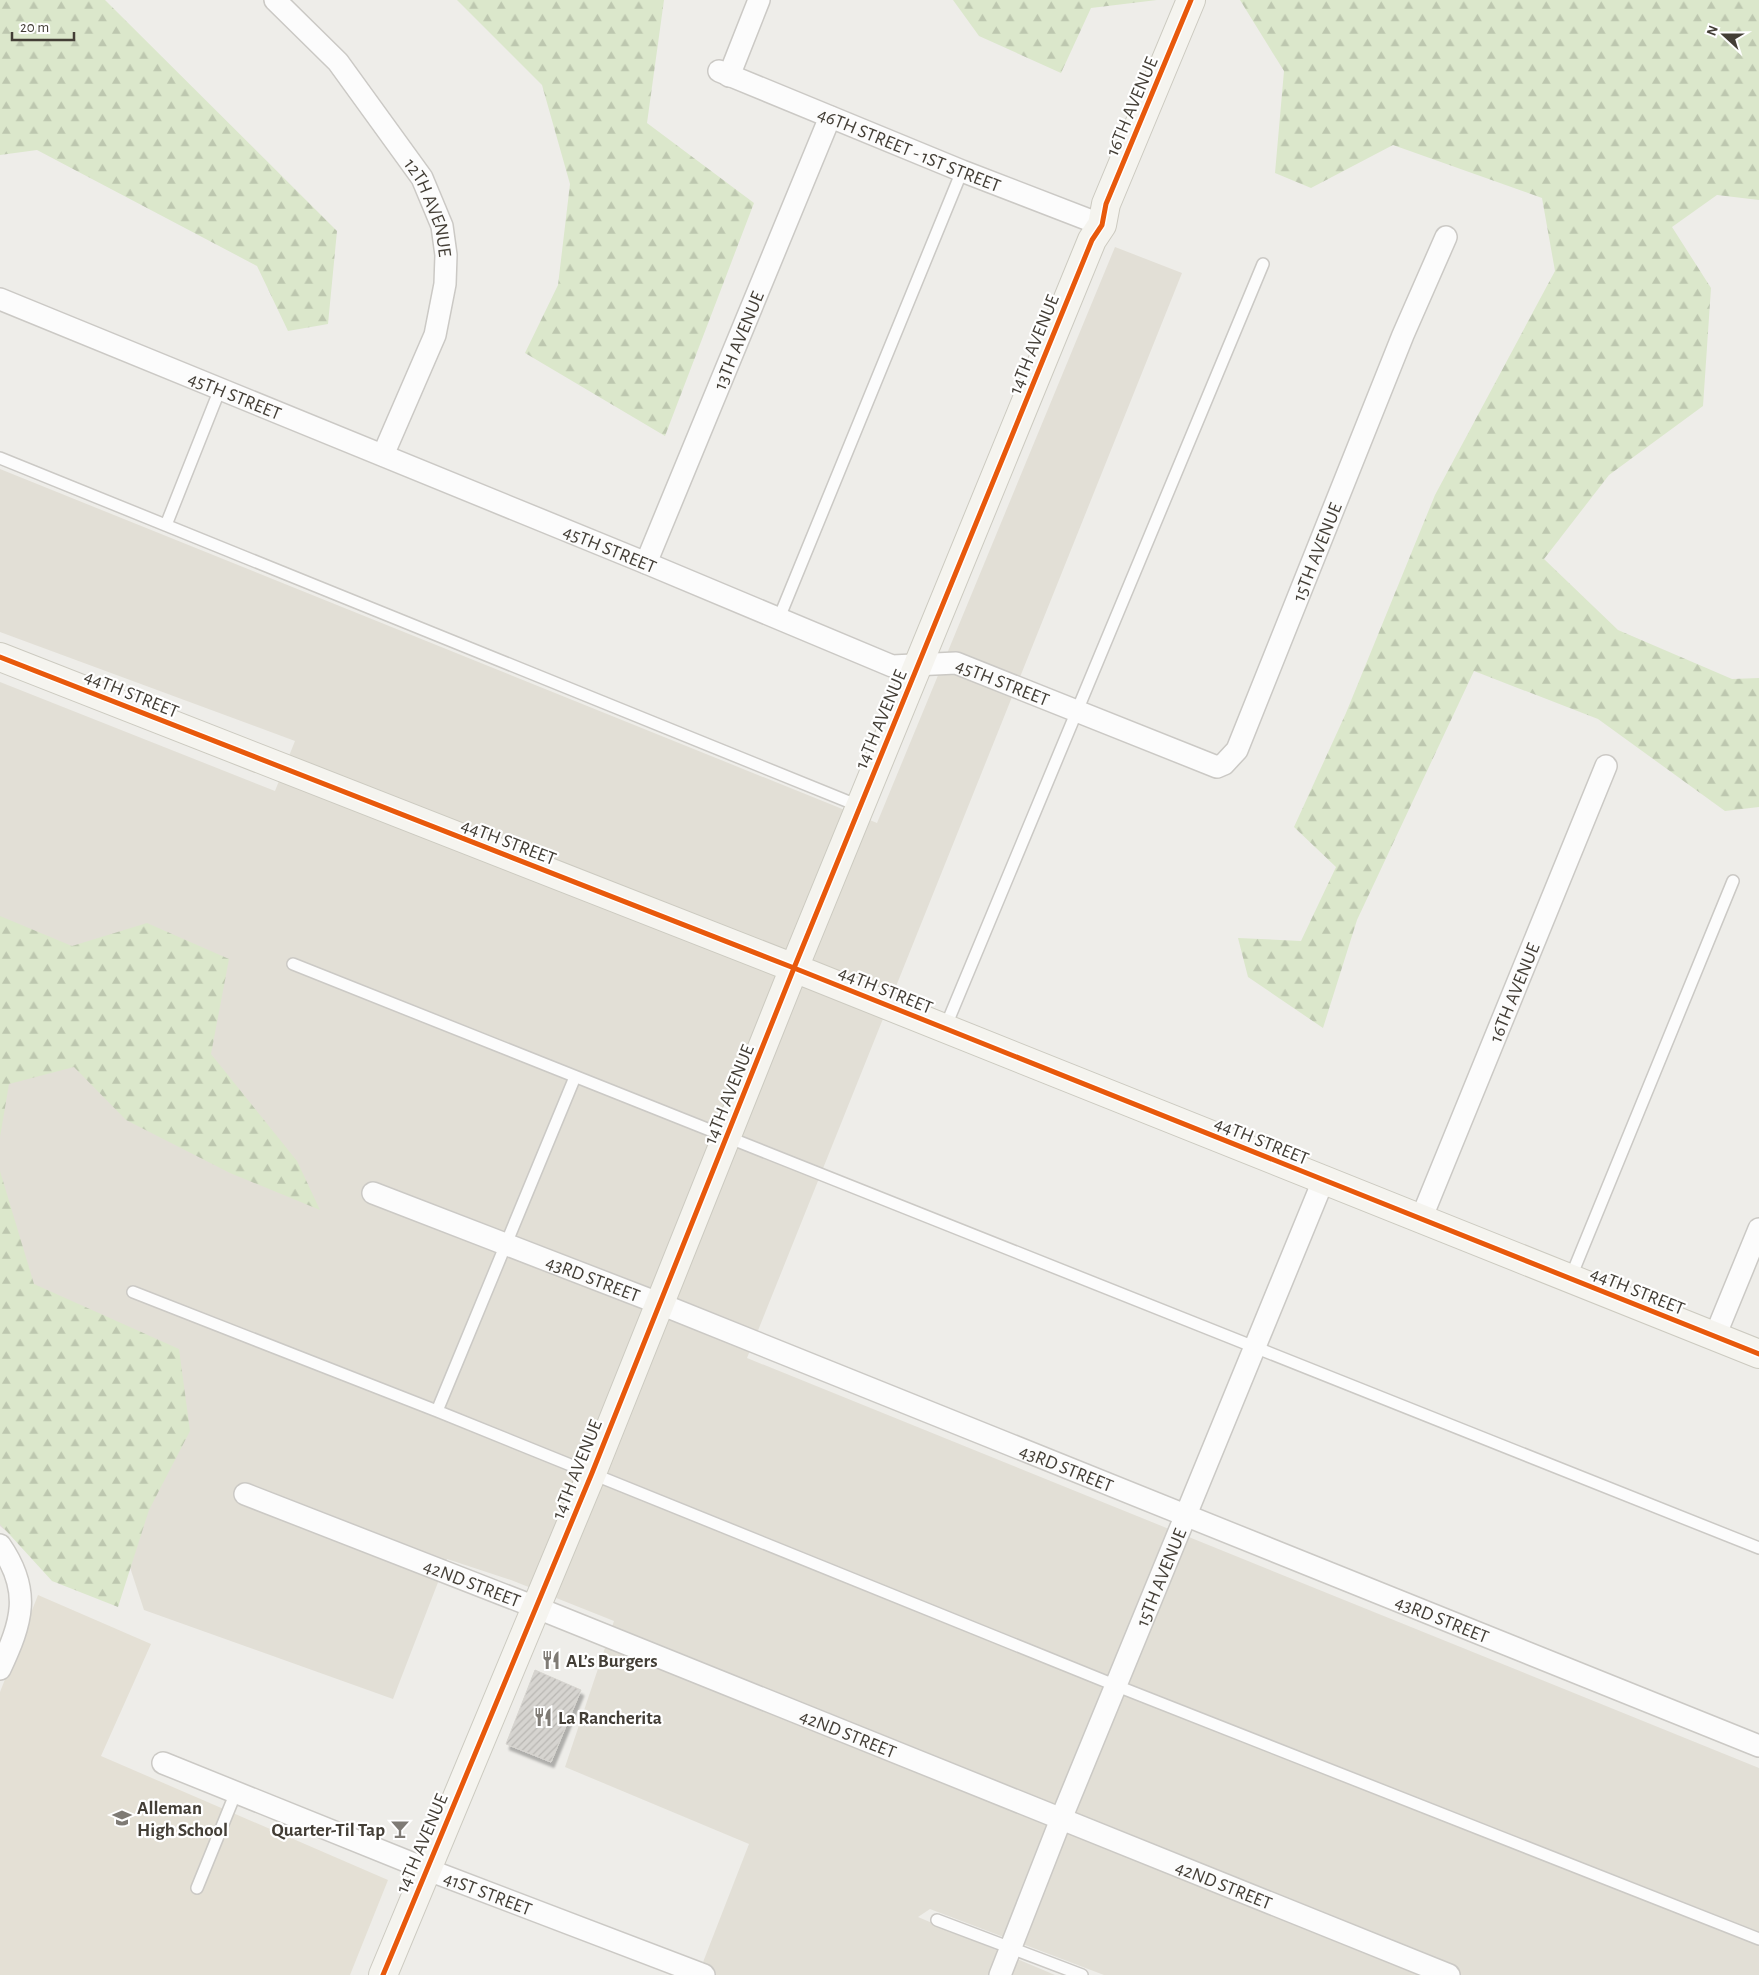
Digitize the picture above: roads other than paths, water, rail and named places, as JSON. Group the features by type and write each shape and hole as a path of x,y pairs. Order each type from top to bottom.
{"street":[{"name":"12TH AVENUE","path":"275,0 338,62 422,178 442,226 446,255 445,284 440,316 435,335 383,455"},
{"name":"46TH STREET - 1ST STREET","path":"759,0 724,73 962,171 1102,226"},
{"name":"16TH AVENUE","path":"1102,226 1106,204 1191,0"},
{"name":"13TH AVENUE","path":"646,563 830,117"},
{"name":"14TH AVENUE","path":"383,1975 592,1473 658,1303 727,1138 859,806 920,664 1092,240 1102,226"},
{"name":"15TH AVENUE","path":"1224,764 1237,750 1403,335 1446,237"},
{"name":"45TH STREET","path":"0,299 646,563 892,666 956,663 1209,765 1217,767 1224,764"},
{"name":"44TH STREET","path":"0,657 946,1028 1323,1181 1759,1354"},
{"name":"16TH AVENUE","path":"1421,1219 1606,766"},
{"name":"15TH AVENUE","path":"1000,1975 1061,1819 1323,1181"},
{"name":"43RD STREET","path":"373,1193 658,1303 1759,1746"},
{"path":"1715,1336 1759,1229"},
{"name":"42ND STREET","path":"245,1494 536,1607 1449,1975"},
{"path":"0,1545 12,1566 21,1588 20,1612 16,1630 0,1669"},
{"name":"41ST STREET","path":"163,1763 426,1869 704,1975"}],"lane":[{"path":"779,618 962,171"},
{"path":"946,1028 1263,264"},
{"path":"166,525 220,389"},
{"path":"0,458 859,806"},
{"path":"1570,1279 1733,881"},
{"path":"293,964 727,1138 1256,1346 1759,1548"},
{"path":"437,1411 575,1077"},
{"path":"133,1292 592,1473 1117,1686 1759,1939"},
{"path":"197,1888 236,1792"},
{"path":"937,1920 1082,1975"}],"place":[{"name":"AL’s Burgers","path":"551,1660"},
{"name":"La Rancherita","path":"543,1717"},
{"name":"Alleman High School","path":"122,1818"},
{"name":"Quarter-Til Tap","path":"400,1829"}]}
